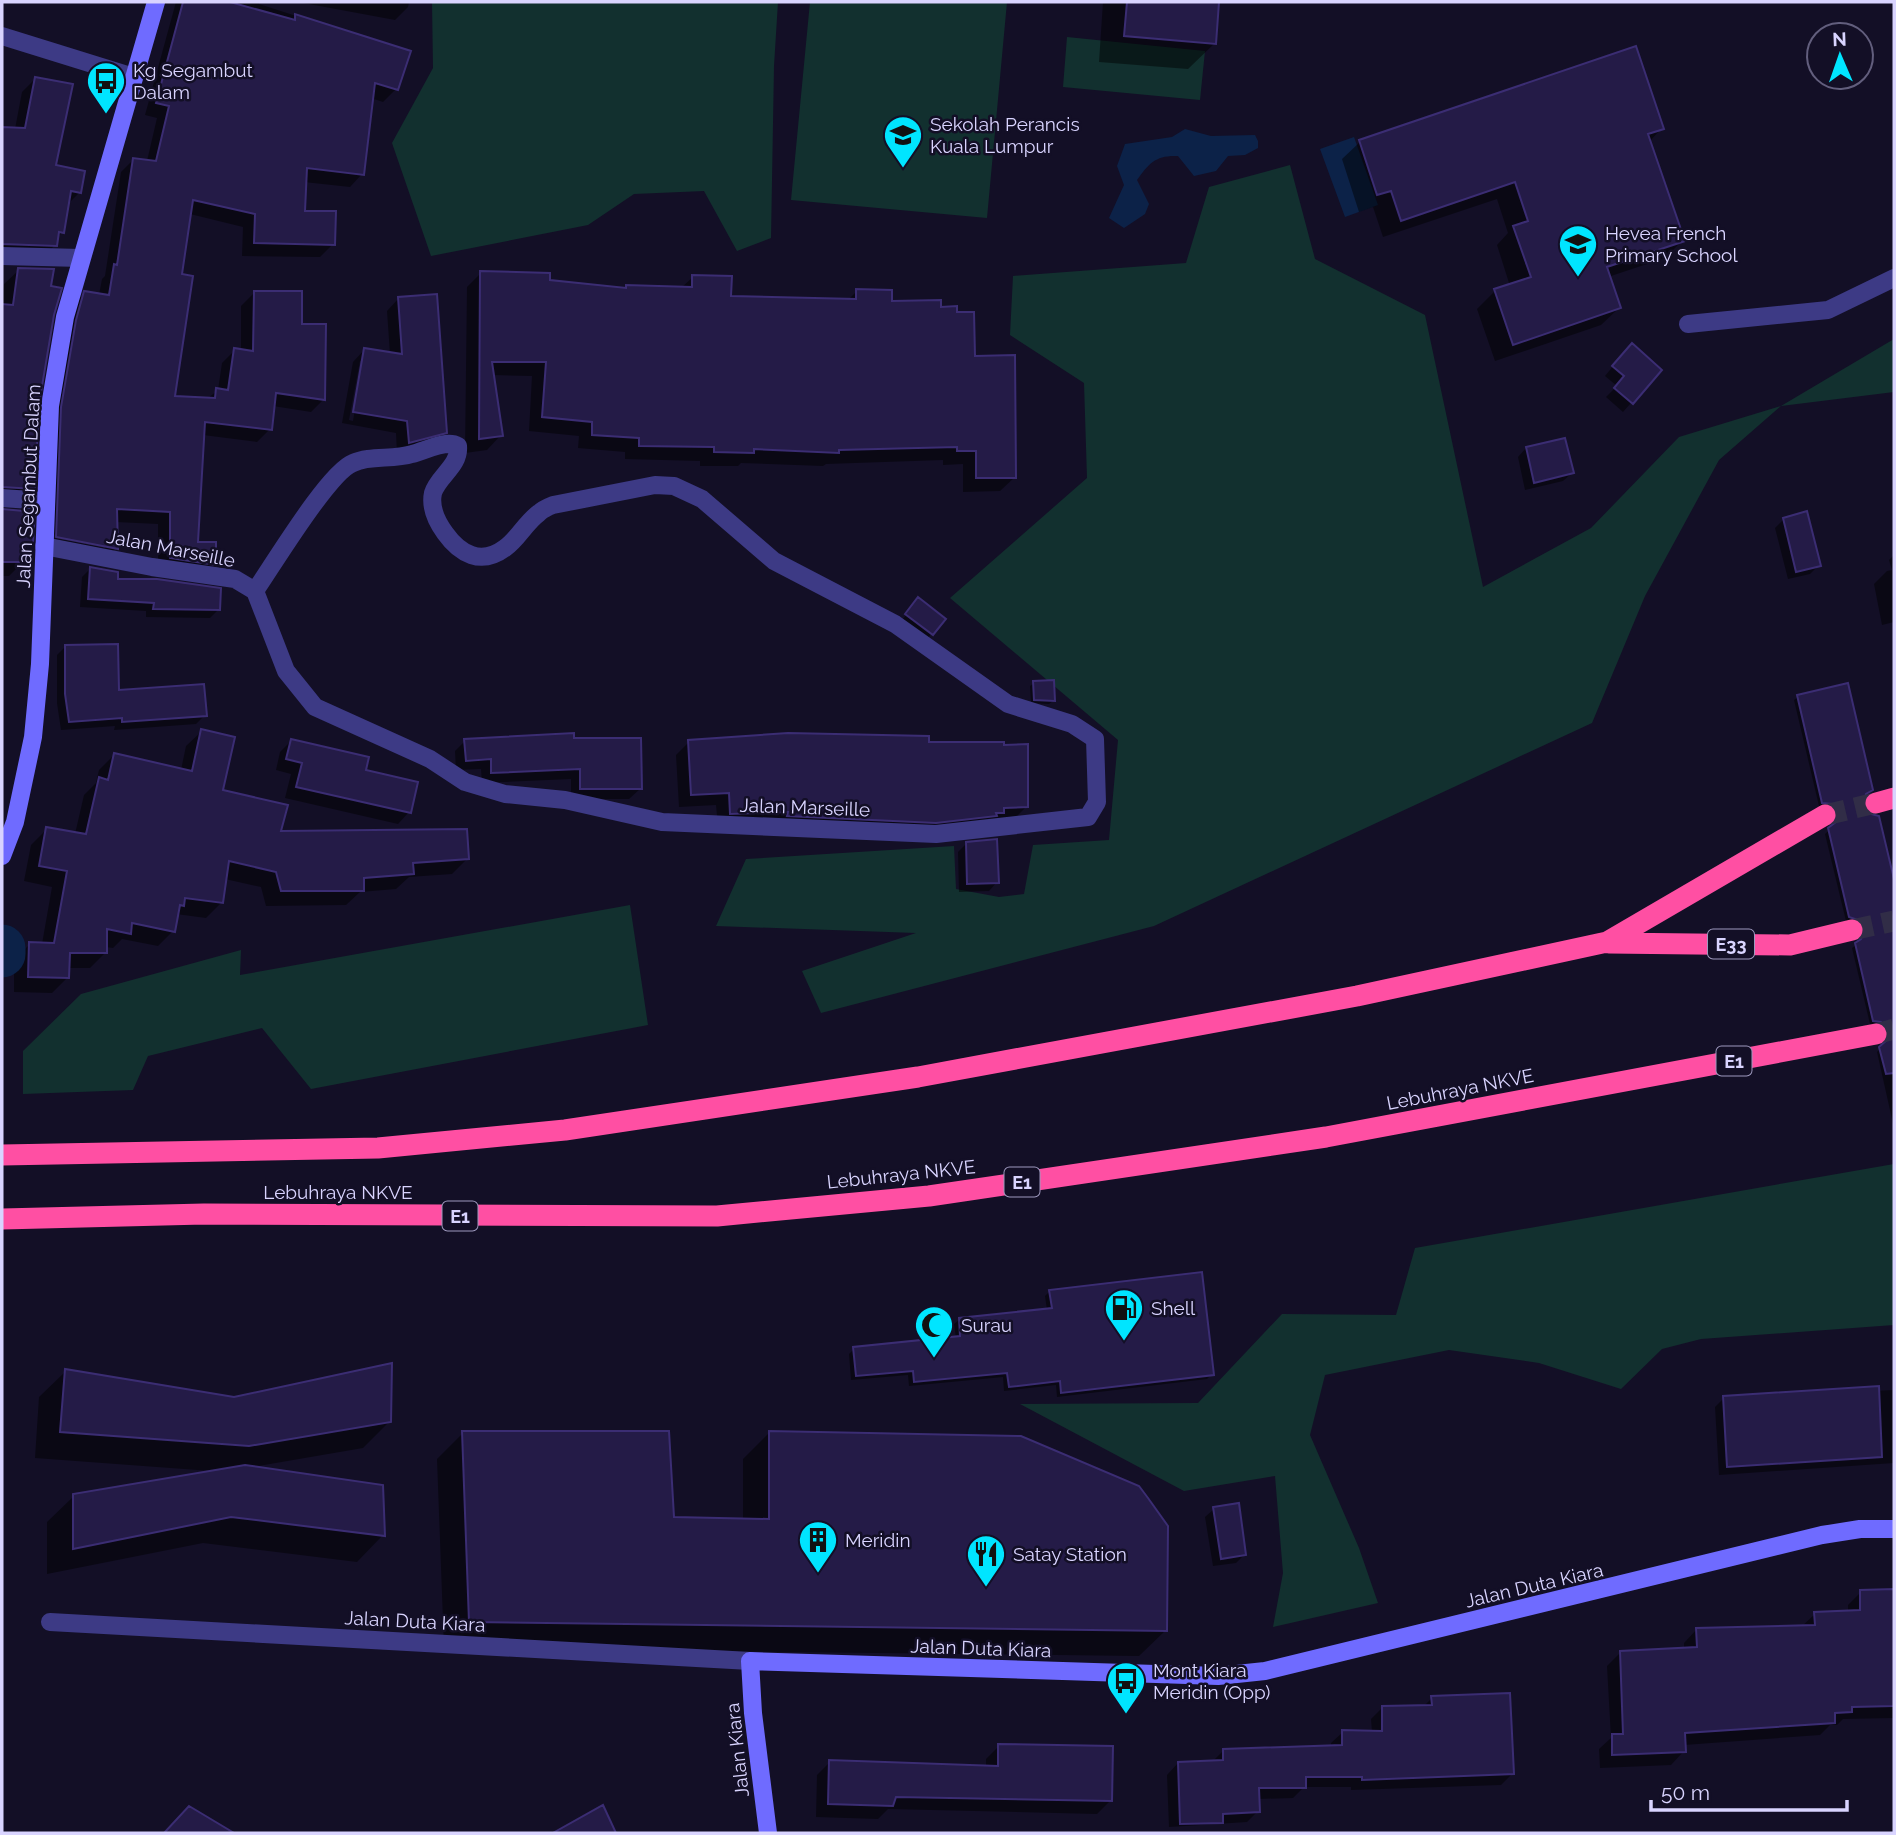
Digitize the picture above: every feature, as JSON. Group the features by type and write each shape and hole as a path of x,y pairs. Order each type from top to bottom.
{"highway":[{"path":"2,1154 377,1148 565,1130 918,1077 1357,996 1607,943 1825,815"},
{"name":"E33","path":"1607,943 1790,945 1852,930"},
{"name":"Lebuhraya NKVE","path":"2,1219 204,1214 717,1216 929,1196 1326,1137 1876,1034"}],"main road":[{"name":"Jalan Segambut Dalam","path":"2,856 15,822 33,737 40,664 50,407 65,317 156,2"},
{"name":"Jalan Duta Kiara","path":"750,1661 1218,1676 1265,1671 1822,1535 1860,1529 1894,1530"},
{"name":"Jalan Kiara","path":"750,1661 753,1713 768,1833"}],"street":[{"path":"2,36 134,77"},
{"path":"2,256 81,258"},
{"path":"1688,324 1828,310 1894,278"},
{"name":"Jalan Marseille","path":"44,546 152,567 235,579 255,591 286,671 315,707 430,759 466,782 505,794 565,800 662,822 922,834 1088,817 1097,802 1095,739 1072,724 1008,704 895,624 774,561 702,499 674,486 656,485 553,505 538,513 505,549 488,556 475,557 457,549 437,521 432,502 434,490 458,455 458,446 449,443 405,456 355,461 342,468 321,494 255,591"},
{"path":"2,498 45,501"},
{"name":"Jalan Duta Kiara","path":"50,1622 750,1661"}],"green space":[{"path":"432,2 778,2 774,66 771,238 737,251 704,191 634,194 588,225 431,256 392,143 433,68"},
{"name":"Sekolah Perancis Kuala Lumpur","path":"810,2 1007,2 987,218 791,200"},
{"path":"1067,37 1205,51 1200,100 1063,87"},
{"path":"1290,165 1315,259 1425,315 1483,587 1591,528 1679,437 1781,406 1719,460 1645,596 1592,723 1154,926 821,1013 802,971 916,933 716,926 746,859 954,846 956,889 999,897 1024,894 1033,845 1109,840 1118,740 950,598 1087,478 1084,383 1010,335 1013,276 1186,263 1209,187"},
{"path":"1894,339 1894,392 1781,406"},
{"path":"630,905 648,1025 311,1089 262,1028 148,1056 133,1090 23,1094 23,1051 81,994 241,950 240,975"},
{"path":"1894,1164 1894,1325 1701,1339 1662,1349 1621,1389 1539,1363 1449,1350 1325,1375 1310,1435 1359,1548 1378,1603 1273,1627 1283,1573 1275,1476 1184,1491 1020,1404 1198,1403 1282,1314 1396,1315 1415,1248"}],"water":[{"path":"1185,129 1211,136 1255,135 1258,148 1245,155 1228,156 1216,171 1194,176 1178,156 1159,159 1149,165 1137,180 1149,204 1145,214 1124,228 1109,218 1124,185 1117,166 1125,144 1172,137"},
{"path":"1354,137 1378,205 1345,217 1320,149"}],"building":[{"path":"183,2 230,2 295,20 295,14 411,51 398,90 375,83 364,175 307,168 305,211 336,211 335,245 254,243 255,214 193,200 182,274 193,276 175,396 215,398 216,388 228,390 234,348 253,351 254,291 302,291 302,324 326,324 325,400 276,393 272,430 205,422 198,542 216,542 216,565 170,558 170,512 117,509 118,549 56,537 61,407 76,320 84,291 109,295 114,264 117,265 133,158 156,161 169,106 156,103"},
{"path":"1127,2 1219,2 1216,44 1124,36"},
{"path":"1636,46 1664,129 1648,134 1685,241 1607,267 1621,308 1513,345 1494,289 1531,277 1513,226 1528,221 1515,182 1401,221 1391,191 1377,195 1359,140"},
{"path":"35,77 73,84 56,165 85,171 81,193 71,191 64,233 59,232 57,246 2,244 2,127 25,128"},
{"path":"18,268 54,269 51,286 62,288 54,315 39,404 35,489 2,487 2,304 13,305"},
{"path":"480,271 550,273 550,280 626,288 626,285 692,287 692,275 732,276 731,296 856,299 856,289 892,290 892,301 941,300 941,307 957,306 957,312 974,312 975,356 1015,355 1016,478 976,478 976,451 957,451 957,447 839,450 839,453 754,449 754,453 714,452 714,447 639,446 639,438 592,435 592,422 542,417 546,362 492,362 503,436 479,439"},
{"path":"437,294 447,433 409,443 407,421 353,412 364,348 402,354 398,297"},
{"path":"1632,343 1662,370 1633,404 1614,388 1624,376 1612,366"},
{"path":"1565,438 1574,473 1534,483 1526,447"},
{"path":"2,509 35,512 33,543 25,544 25,562 2,562"},
{"path":"1807,511 1821,566 1796,572 1783,518"},
{"path":"90,567 118,572 118,579 157,579 221,588 220,610 153,609 154,603 88,599"},
{"path":"918,597 946,619 933,635 905,614"},
{"path":"118,644 119,690 204,684 207,716 122,722 122,718 69,722 65,694 65,645"},
{"path":"1054,680 1055,701 1034,700 1033,681"},
{"path":"1848,683 1873,790 1866,794 1863,806 1867,813 1879,816 1894,879 1894,1073 1886,1074 1879,1047 1888,1039 1889,1031 1881,1022 1873,1021 1855,943 1861,939 1865,928 1861,921 1849,917 1828,828 1836,822 1838,814 1832,804 1822,803 1797,695"},
{"path":"201,729 235,737 223,790 288,805 281,831 467,829 469,859 413,863 414,874 364,878 364,891 281,891 276,872 229,861 223,903 185,898 184,906 180,905 175,932 132,923 131,934 107,929 107,953 70,953 69,978 28,977 29,942 54,943 67,871 39,866 46,827 86,834 99,777 108,780 114,753 192,771"},
{"path":"574,733 574,738 641,738 642,789 580,789 580,769 491,773 491,759 466,761 464,739"},
{"path":"788,733 929,736 929,742 1028,744 1028,807 1004,808 1004,813 996,813 997,816 936,823 787,816 788,812 730,814 729,793 691,795 688,740"},
{"path":"291,739 369,757 366,770 418,782 411,813 296,787 302,763 286,759"},
{"path":"997,839 999,883 967,884 966,842"},
{"name":"Shell","path":"1202,1272 1214,1375 1061,1393 1060,1381 1009,1387 1007,1373 914,1382 913,1371 856,1376 853,1347 960,1336 959,1318 1052,1308 1049,1290"},
{"path":"392,1363 391,1422 249,1446 60,1432 65,1369 234,1397"},
{"path":"1879,1386 1882,1457 1727,1467 1723,1396"},
{"name":"Meridin","path":"462,1431 669,1431 674,1517 769,1519 769,1431 1021,1436 1139,1486 1148,1498 1168,1526 1167,1631 469,1622"},
{"path":"245,1465 383,1485 385,1536 231,1517 73,1549 73,1494"},
{"path":"1239,1503 1246,1555 1221,1559 1213,1507"},
{"path":"1894,1589 1894,1706 1852,1707 1852,1712 1835,1713 1835,1723 1685,1733 1686,1752 1612,1755 1612,1734 1623,1734 1620,1651 1697,1647 1696,1628 1815,1625 1814,1612 1860,1610 1860,1590"},
{"path":"1510,1693 1514,1774 1362,1780 1362,1777 1306,1777 1306,1788 1259,1788 1260,1812 1223,1814 1223,1823 1180,1824 1178,1762 1223,1760 1223,1749 1342,1745 1342,1730 1382,1731 1382,1706 1432,1705 1431,1696"},
{"path":"998,1744 1113,1746 1112,1801 896,1797 893,1806 828,1804 829,1760 998,1766"},
{"path":"603,1805 616,1833 553,1833"},
{"path":"189,1806 234,1833 164,1833"}],"waterway":[{"path":"2,948 2,954"}],"tunnel":[{"path":"1825,815 1876,803"},
{"path":"1852,930 1894,921"},
{"path":"1876,1034 1894,1029"}],"place":[{"name":"Kg Segambut Dalam","path":"106,115"},
{"name":"Sekolah Perancis Kuala Lumpur","path":"903,169"},
{"name":"Hevea French Primary School","path":"1578,278"},
{"name":"Shell","path":"1124,1342"},
{"name":"Surau","path":"934,1359"},
{"name":"Meridin","path":"818,1574"},
{"name":"Satay Station","path":"986,1588"},
{"name":"Mont Kiara Meridin (Opp)","path":"1126,1715"}]}
